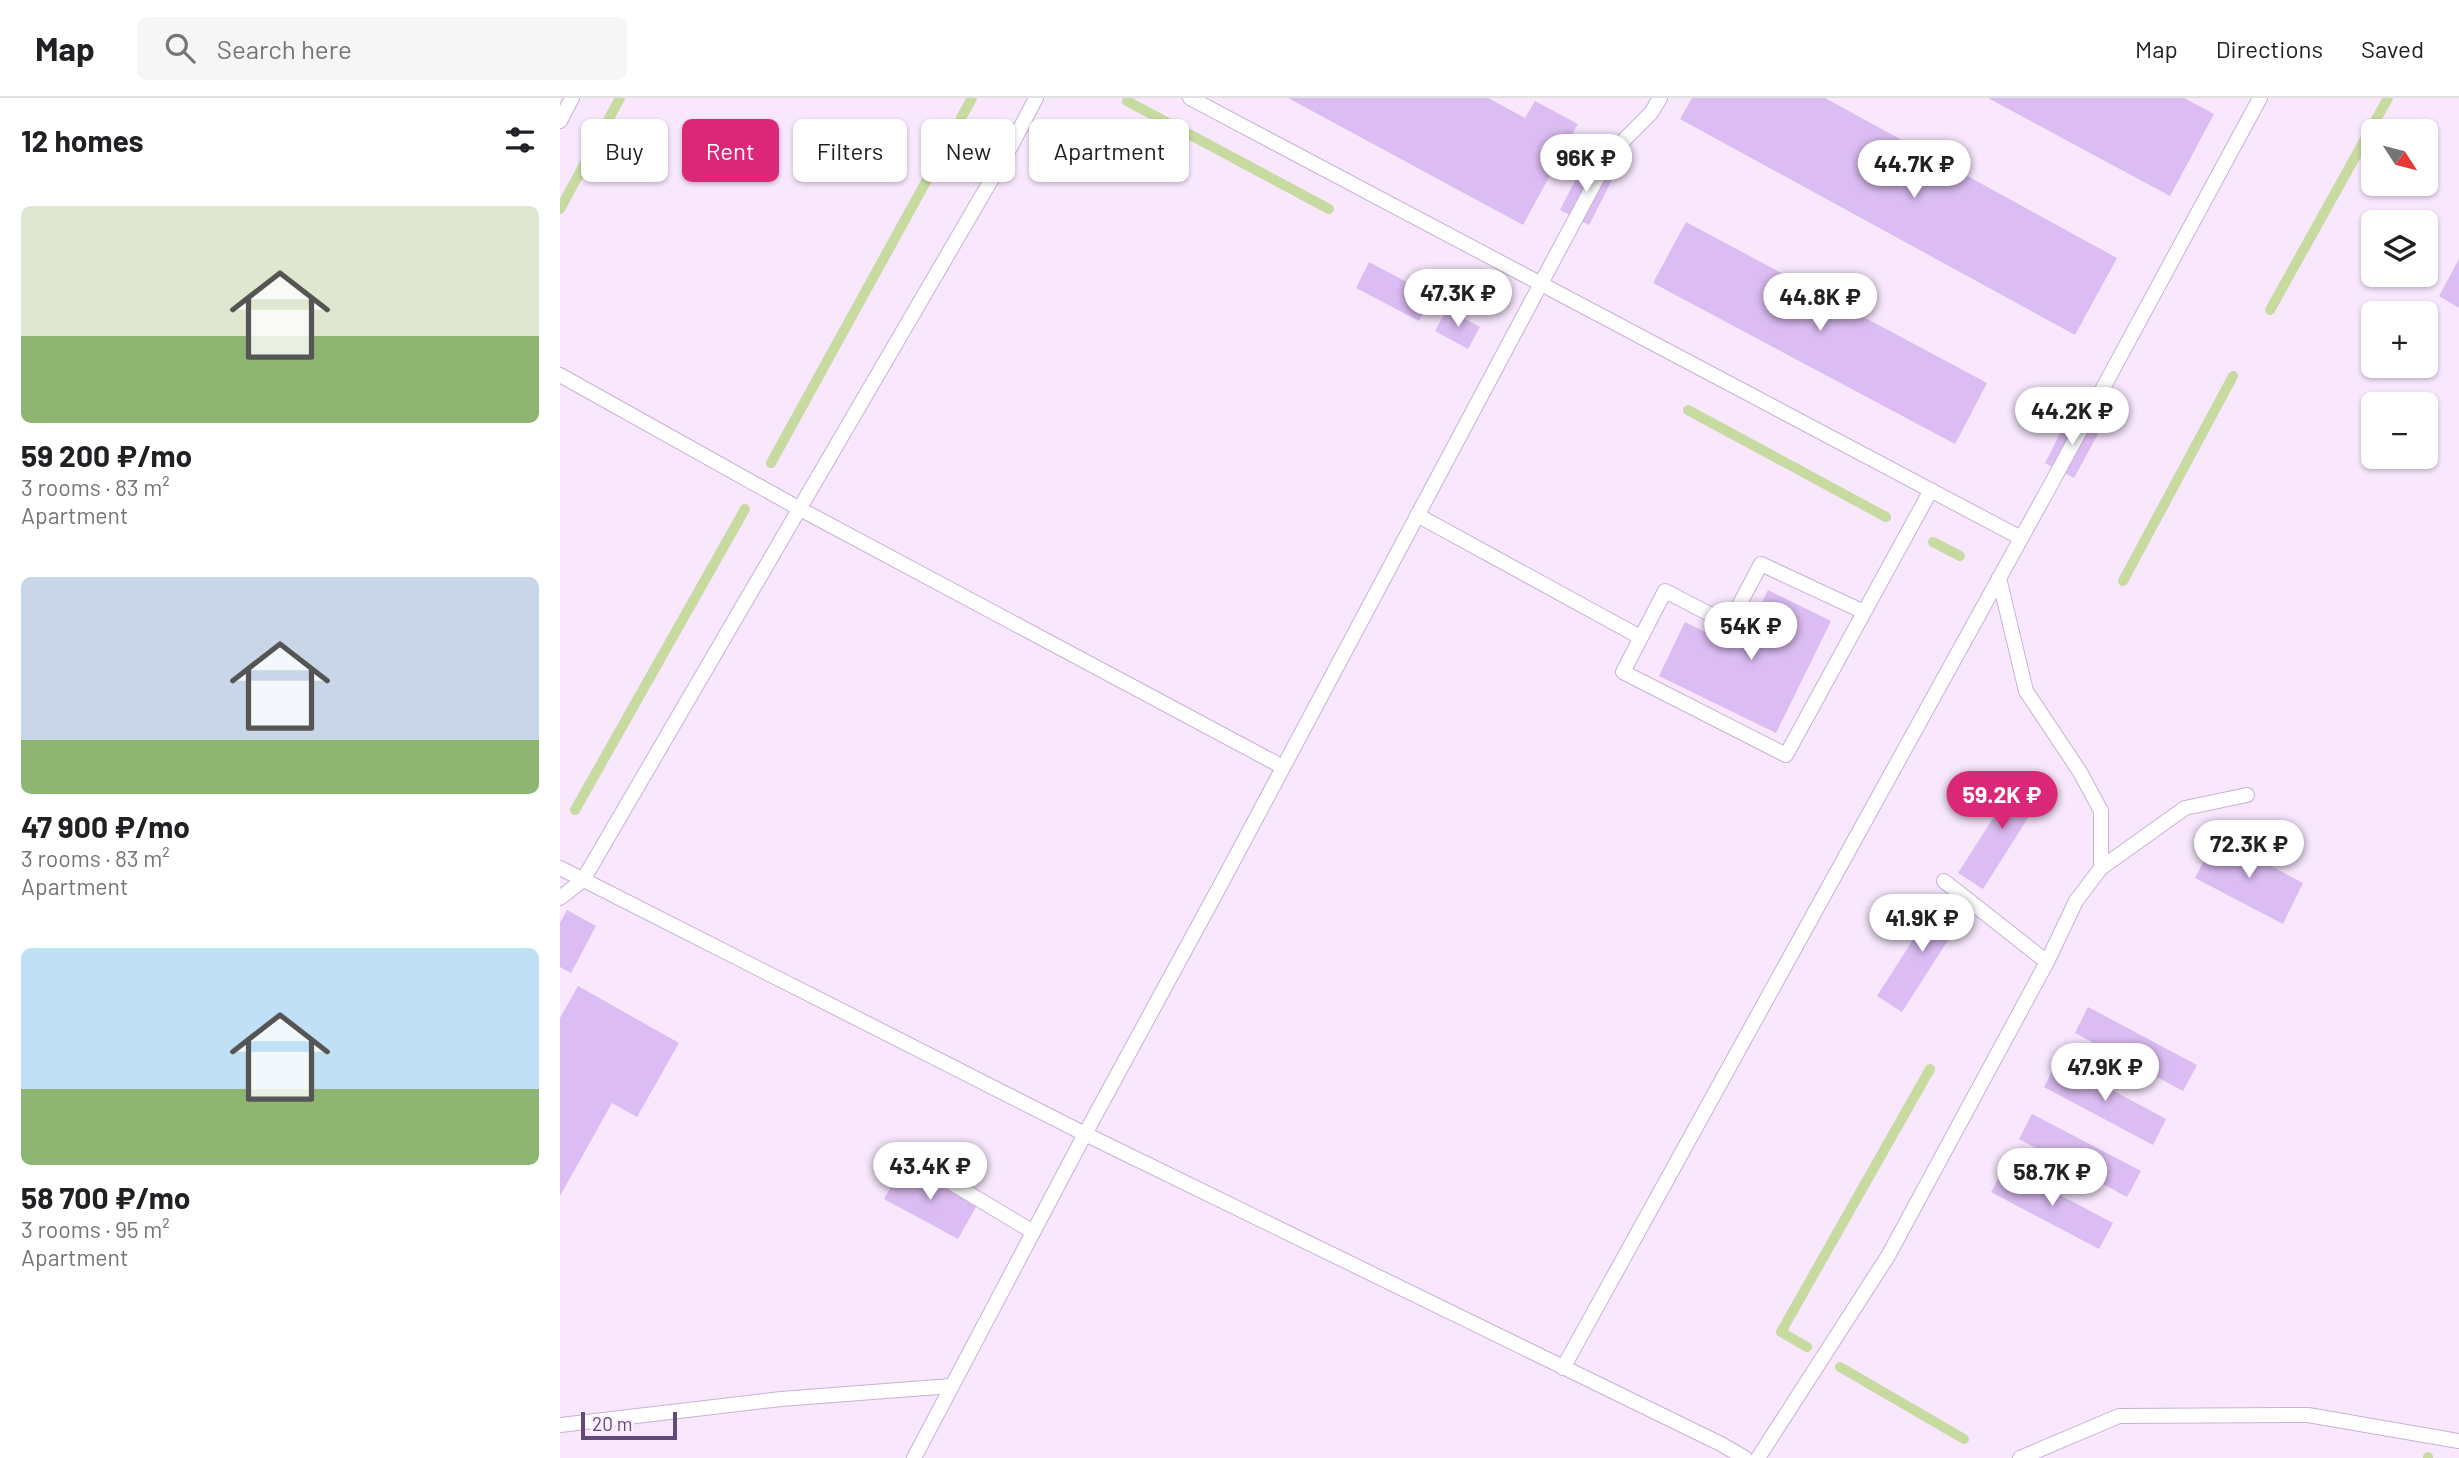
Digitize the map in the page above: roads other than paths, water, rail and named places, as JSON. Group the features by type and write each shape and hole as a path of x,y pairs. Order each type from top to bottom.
{"lane":[{"path":"560,121 572,98"},
{"path":"560,898 583,880 1011,146 1036,98"},
{"path":"1189,98 2021,538"},
{"path":"914,1458 1610,154 1651,113 1660,98"},
{"path":"1563,1368 2021,538 2260,98"},
{"path":"560,375 800,509 1283,767"},
{"path":"1864,612 1761,564 1729,624 1665,591 1623,672 1786,755 1931,490"},
{"path":"1417,515 1640,637"},
{"path":"1999,578 2026,691 2080,772 2101,811 2101,868"},
{"path":"1758,1458 1888,1256 2047,962 2076,901 2101,868 2185,808 2247,795"},
{"path":"560,868 1085,1134 1745,1458"},
{"path":"1944,881 2047,962"},
{"path":"930,1170 1033,1232"},
{"path":"560,1425 781,1399 951,1387"},
{"path":"2020,1458 2119,1416 2308,1415 2459,1441"}],"waterway":[{"path":"560,209 620,98"},
{"path":"771,463 972,98"},
{"path":"2270,310 2388,98"},
{"path":"1127,101 1329,209"},
{"path":"2123,581 2233,376"},
{"path":"1688,410 1886,517"},
{"path":"575,810 745,509"},
{"path":"1933,542 1960,556"},
{"path":"1807,1347 1781,1332 1930,1069"},
{"path":"1840,1367 1964,1439"}]}
